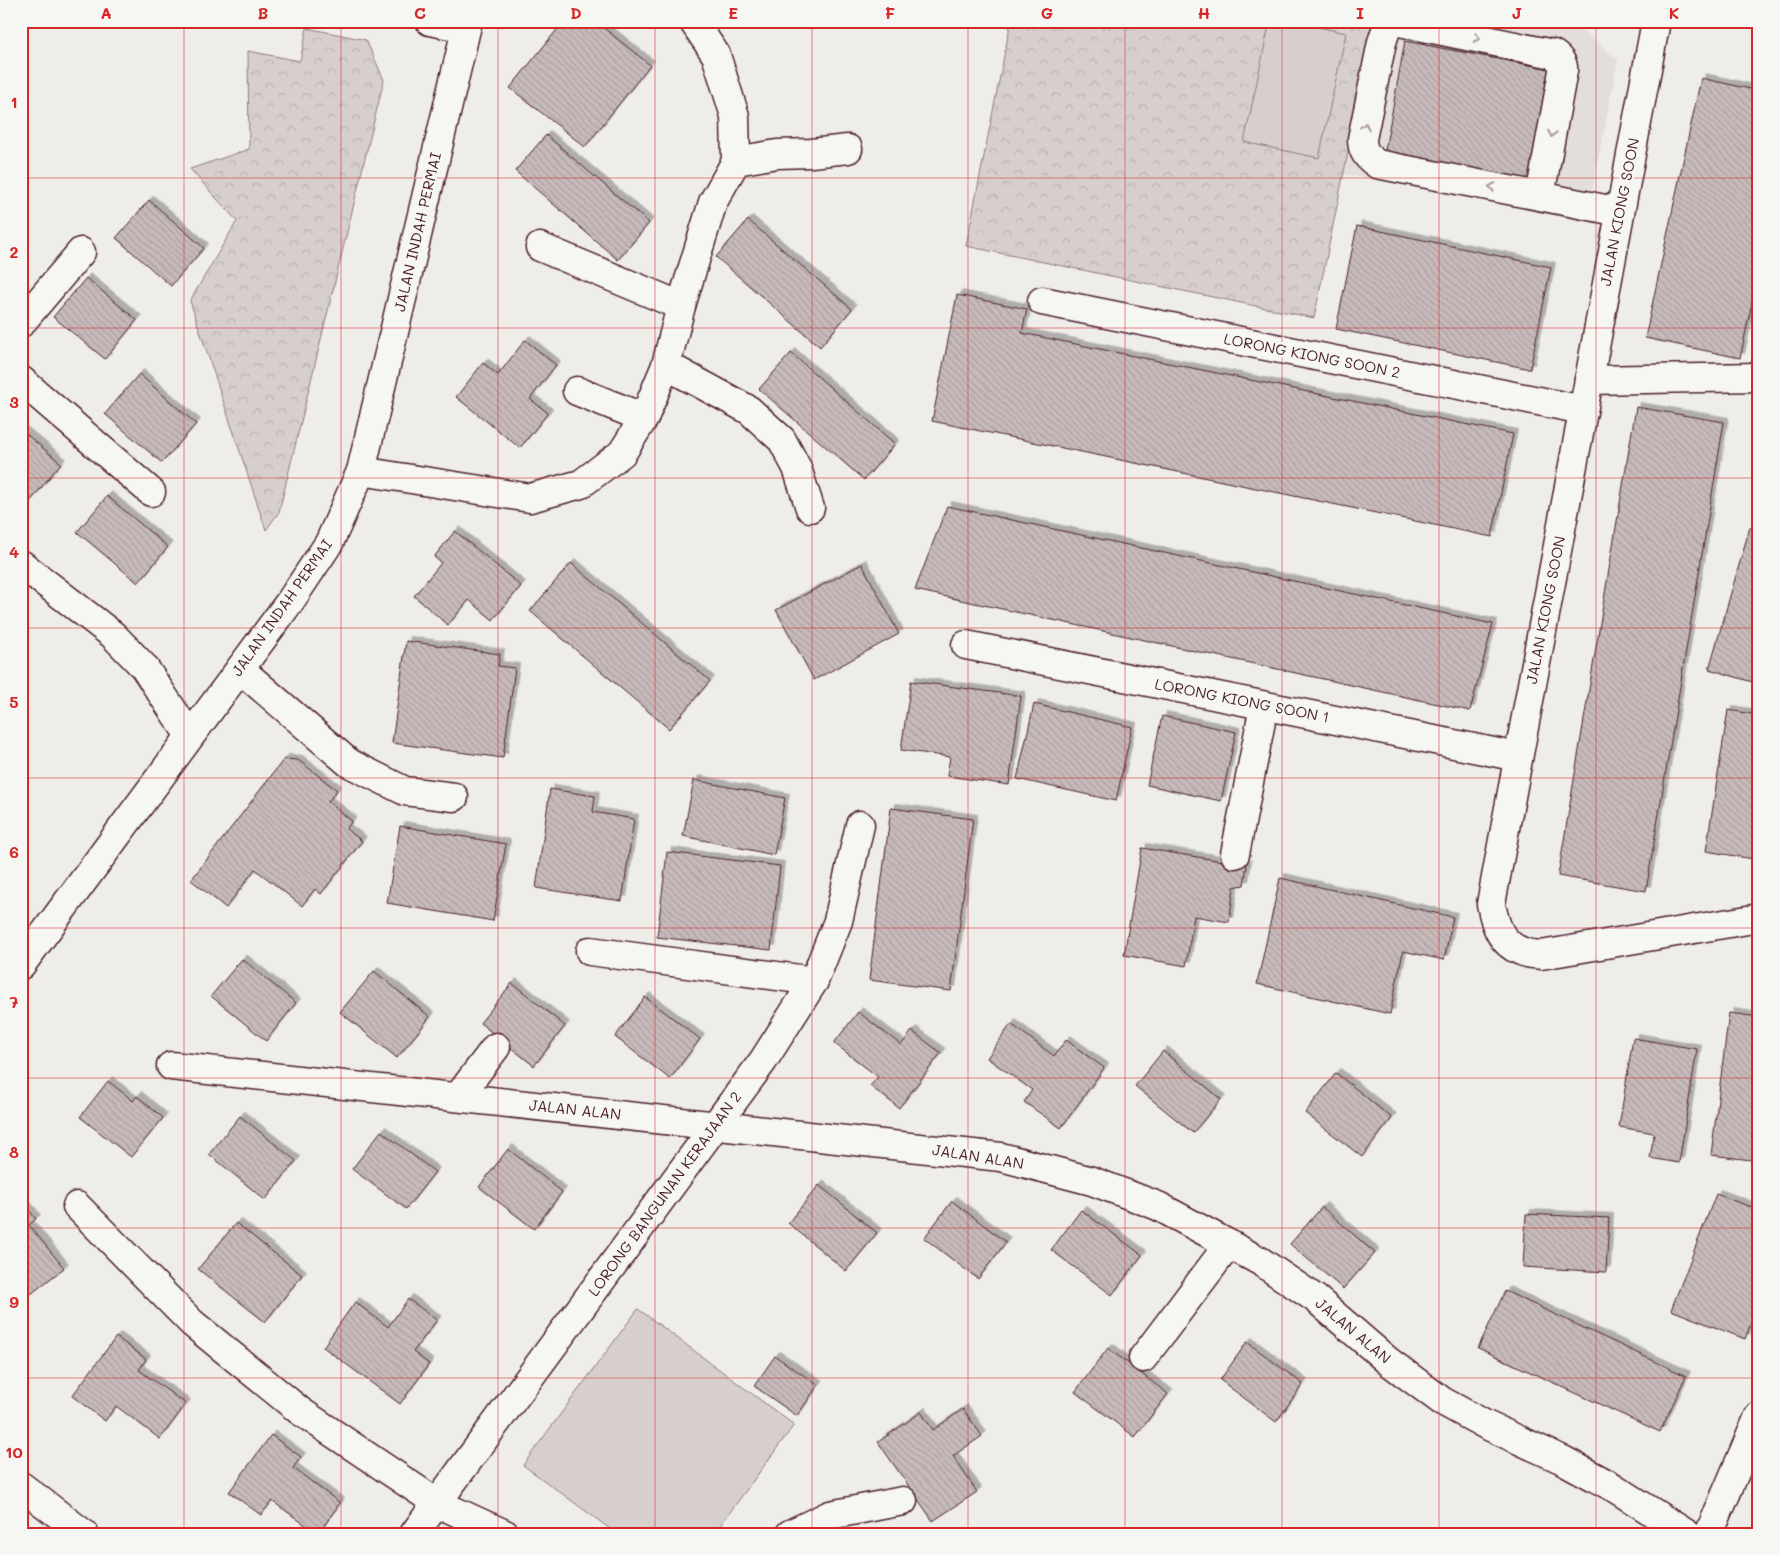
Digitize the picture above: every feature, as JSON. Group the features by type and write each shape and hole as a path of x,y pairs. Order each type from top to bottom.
{"street":[{"path":"430,21 467,25"},
{"path":"361,472 530,498 581,484 622,453 644,418 666,365 681,306 713,202 736,161 736,116 716,55 692,21"},
{"path":"1389,21 1382,42 1362,139 1364,153 1377,164 1620,212"},
{"path":"1395,21 1552,54 1558,58 1564,66 1540,196"},
{"name":"JALAN KIONG SOON","path":"1656,21 1491,904 1495,924 1504,940 1521,951 1540,955 1759,918"},
{"name":"JALAN INDAH PERMAI","path":"21,965 291,600 329,543 361,472 467,25"},
{"path":"736,161 777,154 848,149"},
{"path":"540,247 681,306"},
{"path":"21,323 81,252"},
{"name":"LORONG KIONG SOON 2","path":"1042,301 1583,410"},
{"path":"666,365 748,410 782,440 797,468 810,508"},
{"path":"1589,380 1759,376"},
{"path":"21,380 151,492"},
{"path":"577,391 644,418"},
{"path":"22,566 113,635 144,667 190,736"},
{"name":"LORONG KIONG SOON 1","path":"966,645 1518,757"},
{"path":"240,669 349,762 405,791 454,797"},
{"path":"1235,854 1264,706"},
{"name":"LORONG BANGUNAN KERAJAAN 2","path":"414,1534 763,1061 814,980 838,921 860,825"},
{"path":"590,951 814,980"},
{"path":"458,1097 496,1047"},
{"name":"JALAN ALAN","path":"170,1066 1001,1157 1092,1182 1158,1206 1260,1261 1316,1299 1388,1361 1442,1401 1486,1425 1563,1460 1613,1487 1687,1534"},
{"path":"77,1206 192,1323 300,1411 437,1502 505,1534"},
{"path":"1143,1358 1229,1244"},
{"path":"1709,1534 1759,1416"},
{"path":"21,1486 84,1534"},
{"path":"790,1534 830,1515 904,1501"}],"shaded area":[{"path":"1375,21 1573,21 1618,60 1586,222 1344,174"}],"green space":[{"path":"1011,21 1375,21 1314,318 966,246"},
{"path":"1270,21 1289,21 1346,33 1319,158 1244,142"},
{"path":"307,28 366,40 384,80 279,512 266,530 190,301 237,221 190,169 249,149 248,51 300,61"},
{"path":"638,1309 794,1425 714,1534 617,1534 523,1465"}],"building":[{"path":"564,21 595,21 650,65 585,147 510,88"},
{"path":"1405,41 1555,70 1534,185 1384,156"},
{"path":"1701,78 1759,91 1759,270 1740,358 1645,338"},
{"path":"546,135 649,223 618,260 515,171"},
{"path":"149,200 204,248 171,286 116,238"},
{"path":"748,220 852,309 820,347 716,257"},
{"path":"1357,226 1551,267 1530,369 1336,329"},
{"path":"86,278 137,320 105,359 53,317"},
{"path":"957,295 1027,309 1022,333 1513,434 1492,537 932,421"},
{"path":"525,340 556,365 530,399 548,413 520,448 456,397 483,363 498,375"},
{"path":"791,353 895,444 864,480 759,389"},
{"path":"139,374 196,424 162,463 105,414"},
{"path":"1636,407 1724,422 1646,891 1558,876"},
{"path":"21,430 61,463 28,504 21,498"},
{"path":"107,496 168,547 138,583 77,532"},
{"path":"947,506 1493,624 1470,711 915,590"},
{"path":"1750,527 1759,530 1759,684 1709,669"},
{"path":"455,531 521,586 493,620 469,600 448,625 414,596 441,563 434,557"},
{"path":"571,563 710,681 669,729 530,611"},
{"path":"862,564 899,634 814,680 776,610"},
{"path":"406,641 500,654 498,666 515,668 503,758 392,743"},
{"path":"911,681 1021,696 1009,785 947,776 950,757 901,750"},
{"path":"1034,704 1132,727 1116,801 1017,779"},
{"path":"1728,710 1759,715 1759,860 1706,851"},
{"path":"1162,716 1236,732 1221,801 1147,785"},
{"path":"284,759 298,760 337,790 328,802 352,821 346,829 362,841 321,894 315,889 302,906 255,869 226,908 191,880"},
{"path":"694,780 785,798 774,855 683,836"},
{"path":"550,789 595,796 593,812 634,819 622,901 536,888"},
{"path":"891,808 973,819 951,991 869,980"},
{"path":"400,826 506,844 493,921 387,903"},
{"path":"1142,848 1247,865 1244,885 1234,887 1229,922 1194,916 1186,966 1124,955"},
{"path":"667,852 780,866 771,950 657,937"},
{"path":"1280,878 1453,917 1444,960 1403,951 1390,1014 1257,984"},
{"path":"242,959 296,1003 266,1041 211,996"},
{"path":"374,971 430,1017 397,1058 340,1012"},
{"path":"512,983 565,1026 534,1066 480,1023"},
{"path":"645,997 700,1039 670,1079 615,1037"},
{"path":"858,1012 901,1045 912,1031 941,1053 899,1108 870,1086 878,1077 834,1043"},
{"path":"1729,1013 1759,1017 1759,1161 1711,1155"},
{"path":"1011,1024 1054,1056 1066,1040 1104,1068 1061,1128 1024,1102 1032,1090 987,1058"},
{"path":"1633,1038 1697,1049 1679,1163 1650,1158 1654,1133 1619,1127"},
{"path":"1163,1051 1221,1099 1193,1133 1135,1086"},
{"path":"1336,1073 1392,1118 1362,1157 1305,1113"},
{"path":"108,1081 133,1101 137,1096 163,1118 131,1157 80,1117"},
{"path":"240,1116 296,1161 265,1200 209,1154"},
{"path":"381,1131 435,1172 406,1209 352,1169"},
{"path":"508,1149 562,1192 534,1229 479,1187"},
{"path":"819,1185 877,1233 846,1271 788,1223"},
{"path":"1716,1194 1759,1210 1759,1303 1745,1339 1671,1310"},
{"path":"21,1200 36,1219 29,1225 64,1268 31,1294 21,1282"},
{"path":"952,1201 1006,1242 978,1279 924,1238"},
{"path":"1322,1207 1375,1253 1343,1289 1290,1244"},
{"path":"1081,1210 1142,1255 1112,1295 1051,1250"},
{"path":"1526,1214 1609,1218 1606,1272 1523,1267"},
{"path":"236,1223 302,1275 265,1322 198,1269"},
{"path":"1505,1291 1686,1376 1660,1432 1478,1348"},
{"path":"408,1299 437,1320 413,1352 429,1364 400,1404 323,1347 355,1302 388,1327"},
{"path":"116,1337 146,1359 139,1370 186,1404 160,1439 116,1406 105,1421 72,1396"},
{"path":"1247,1342 1303,1384 1276,1422 1220,1380"},
{"path":"1108,1348 1168,1394 1135,1437 1075,1392"},
{"path":"775,1356 818,1385 797,1416 754,1386"},
{"path":"963,1409 982,1436 953,1456 977,1492 933,1521 878,1442 921,1412 933,1430"},
{"path":"271,1435 301,1457 293,1468 340,1503 318,1534 272,1501 261,1515 229,1492"}]}
